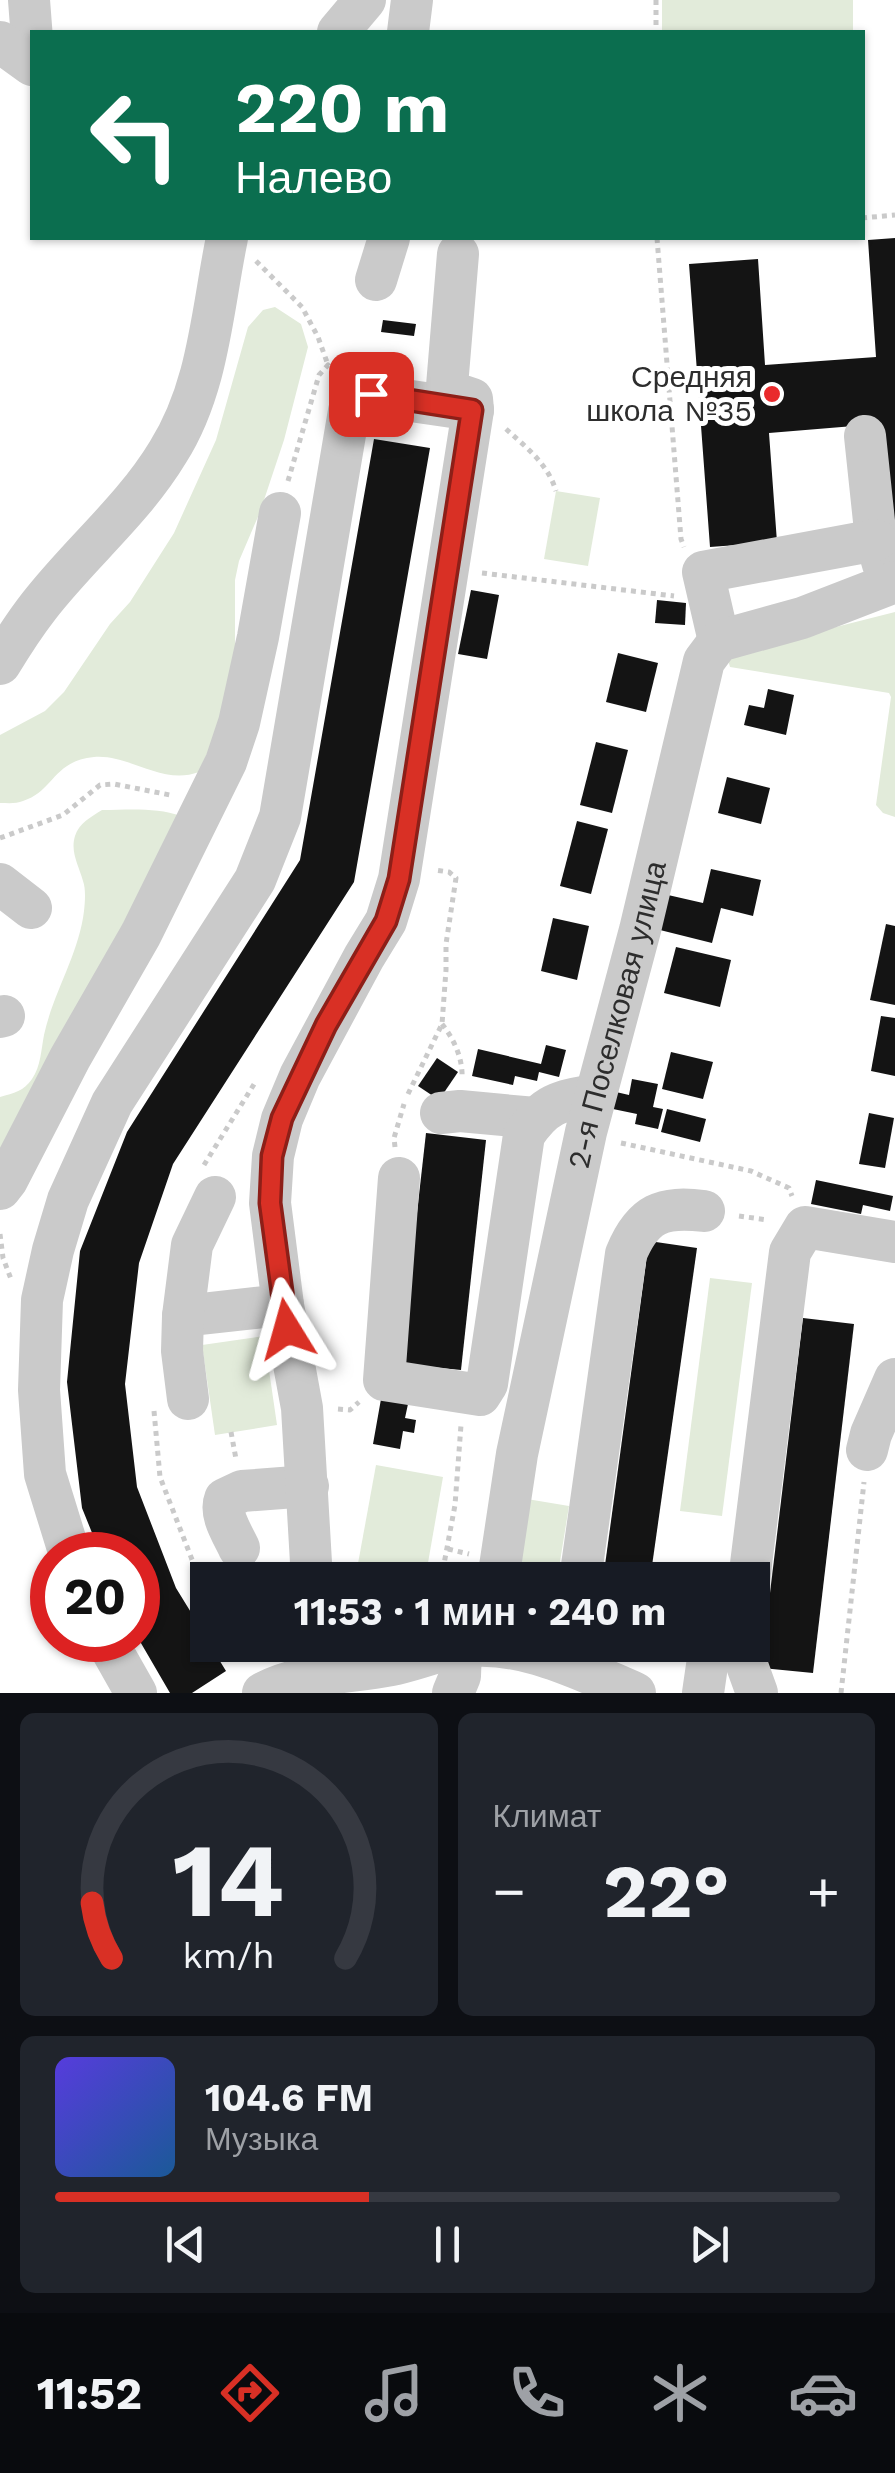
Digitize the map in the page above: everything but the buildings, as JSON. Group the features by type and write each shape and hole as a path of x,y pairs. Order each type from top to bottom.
{"street":[{"path":"29,0 31,30"},
{"path":"340,30 365,0"},
{"path":"408,30 412,0"},
{"path":"0,42 30,64"},
{"path":"376,280 389,240"},
{"path":"0,664 39,606 124,511 170,450 186,418 214,326 230,244"},
{"path":"311,1562 302,1408 270,1203 272,1156 282,1118 300,1076 386,921 399,879 472,410 472,398 451,392 448,386 458,254"},
{"path":"63,1532 45,1474 39,1390 42,1300 68,1200 112,1103 255,880 280,817 349,410 356,397 371,394 472,410"},
{"path":"864,436 876,540 891,583 802,618 719,641 705,586 876,540"},
{"path":"0,1189 141,934 226,762 258,637 280,513"},
{"name":"2-я Поселковая улица","path":"501,1562 517,1454 590,1114 640,930 704,661 719,641"},
{"path":"399,1178 384,1380 480,1394 487,1384 524,1135 535,1118 556,1102 590,1114"},
{"path":"450,1112 535,1118"},
{"path":"171,1409 182,1351 192,1245 209,1182"},
{"path":"583,1562 626,1254 634,1233 645,1220 678,1209 722,1214"},
{"path":"733,1562 790,1252 785,1223 895,1242"},
{"path":"183,1316 283,1304"},
{"path":"867,1450 895,1378"},
{"path":"239,1548 226,1520 222,1505 225,1499 242,1491 308,1486"},
{"path":"118,1662 136,1693"},
{"path":"263,1693 311,1674 411,1662"},
{"path":"453,1693 460,1676 482,1662"},
{"path":"515,1662 536,1693"},
{"path":"560,1662 635,1693"},
{"path":"703,1693 708,1662"},
{"path":"746,1662 757,1693"}],"path":[{"path":"656,0 656,30"},
{"path":"865,218 895,216"},
{"path":"477,572 650,594 705,586 689,561 681,538 657,240"},
{"path":"230,244 302,307 328,365"},
{"path":"472,410 500,424 532,452 552,477 556,491"},
{"path":"0,838 63,815 100,785 114,784 207,803"},
{"path":"399,1178 394,1138 405,1101 442,1024 446,944 456,878 440,870"},
{"path":"442,1024 452,1038 462,1069 450,1112"},
{"path":"209,1182 256,1082"},
{"path":"590,1114 614,1142 751,1171 788,1188 785,1223 722,1214"},
{"path":"302,1408 350,1410 384,1380"},
{"path":"171,1409 160,1477 193,1562"},
{"path":"841,1693 867,1450"},
{"path":"444,1562 455,1505 457,1462"}],"green space":[{"path":"662,0 853,0 853,30 662,30"},
{"path":"275,307 301,324 308,347 284,440 239,561 235,580 235,657 227,708 199,772 172,775 94,757 70,764 33,796 18,803 0,803 0,735 45,711 64,692 110,624 130,602 174,533 216,440 248,327 263,310"},
{"path":"556,491 600,498 588,566 544,559"},
{"path":"895,612 895,817 883,813 876,805 889,693 730,667 728,660 733,653"},
{"path":"102,810 152,810 181,816 0,1175 0,1097 26,1086 37,1069 48,1019 77,943 84,911 85,888 74,853 75,836 82,824"},
{"path":"710,1278 752,1283 722,1516 680,1511"},
{"path":"264,1336 277,1425 215,1435 202,1345"},
{"path":"376,1465 443,1477 428,1562 358,1562"},
{"path":"527,1499 569,1506 560,1562 517,1562"}],"place":[{"name":"Средняя школа №35","path":"772,394"}],"route":[{"path":"287,1329 270,1203 272,1156 282,1118 300,1076 386,921 399,879 472,410 371,394"}]}
